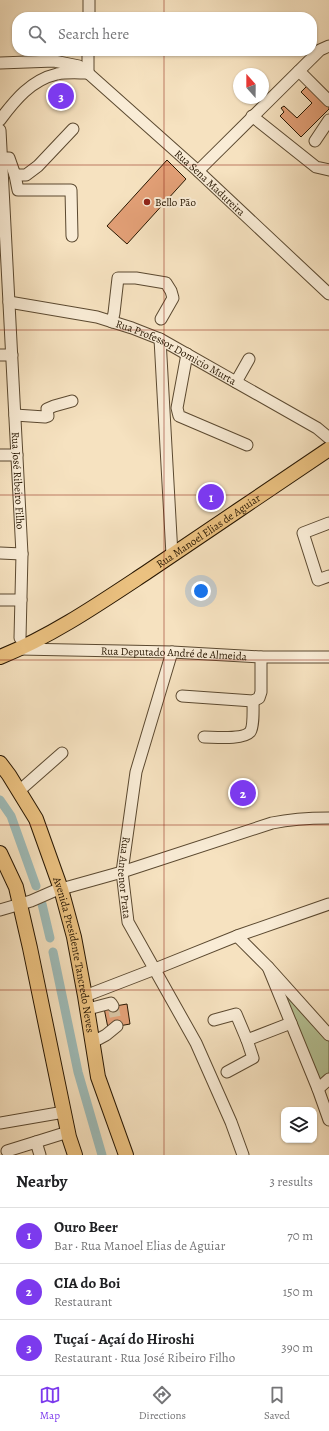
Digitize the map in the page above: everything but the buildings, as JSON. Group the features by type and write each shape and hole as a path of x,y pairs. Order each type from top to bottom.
{"main road":[{"name":"Rua Manoel Elias de Aguiar","path":"0,649 38,640 87,611 172,556 329,449"},
{"name":"Avenida Presidente Tancredo Neves","path":"0,763 36,819 56,891 74,937 98,1077 126,1155"},
{"path":"0,853 25,903 30,948 68,1132 75,1155"}],"street":[{"path":"89,0 89,12"},
{"path":"317,53 329,46"},
{"path":"0,120 18,97 33,84 57,74 88,73 88,56"},
{"path":"198,171 314,56"},
{"name":"Rua Sena Madureira","path":"0,63 54,61 79,66 198,171 329,294"},
{"path":"299,71 329,101"},
{"path":"252,116 316,167 329,170"},
{"path":"314,141 329,120"},
{"path":"15,175 26,175 38,166 73,129"},
{"name":"Rua José Ribeiro Filho","path":"0,130 3,260 9,302 22,554 19,644"},
{"path":"1,161 9,158 18,190 71,190 72,236"},
{"path":"112,322 118,278 136,278 166,283 174,298 161,319"},
{"name":"Rua Professor Domicio Murta","path":"9,302 97,317 160,339 317,428 329,438"},
{"path":"160,339 172,556"},
{"path":"186,354 177,408 179,416 247,445"},
{"path":"0,355 12,356"},
{"path":"236,382 250,359"},
{"path":"15,415 45,417 48,416 47,409 72,401"},
{"path":"0,455 17,455"},
{"path":"329,523 303,533 318,580 329,576"},
{"path":"0,553 22,554"},
{"path":"0,600 21,600"},
{"name":"Rua Deputado André de Almeida","path":"19,644 262,657 329,657"},
{"name":"Rua Antenor Prata","path":"172,652 136,772 122,872 128,922 196,1042 231,1122 242,1155"},
{"path":"182,696 253,701 259,698 261,692 262,657"},
{"path":"204,737 240,737 246,735 250,732 252,726 253,701"},
{"path":"19,791 62,753"},
{"path":"0,910 272,823 290,819 329,818"},
{"path":"86,1002 155,969 237,936 329,904"},
{"path":"237,936 268,967 329,1035"},
{"path":"268,967 318,1089 329,1120"},
{"path":"86,1002 111,1003 113,1006"},
{"path":"214,1020 236,1014 253,1058 227,1072"},
{"path":"247,1040 291,1023"},
{"path":"93,1042 106,1035 117,1026"},
{"path":"318,1089 329,1079"},
{"path":"0,1123 64,1112"},
{"path":"7,1151 68,1132"},
{"path":"36,1142 40,1155"}],"green space":[{"path":"268,967 329,1035 329,1079 318,1089"}],"waterway":[{"path":"0,800 11,816 36,886"},
{"path":"42,904 50,938"},
{"path":"53,952 78,1072 102,1155"}],"tunnel":[{"path":"113,1006 117,1026"}],"place":[{"name":"Tuçaí - Açaí do Hiroshi","path":"61,96"},
{"name":"Bello Pão","path":"147,202"},
{"name":"Ouro Beer","path":"211,497"},
{"name":"CIA do Boi","path":"243,793"}]}
